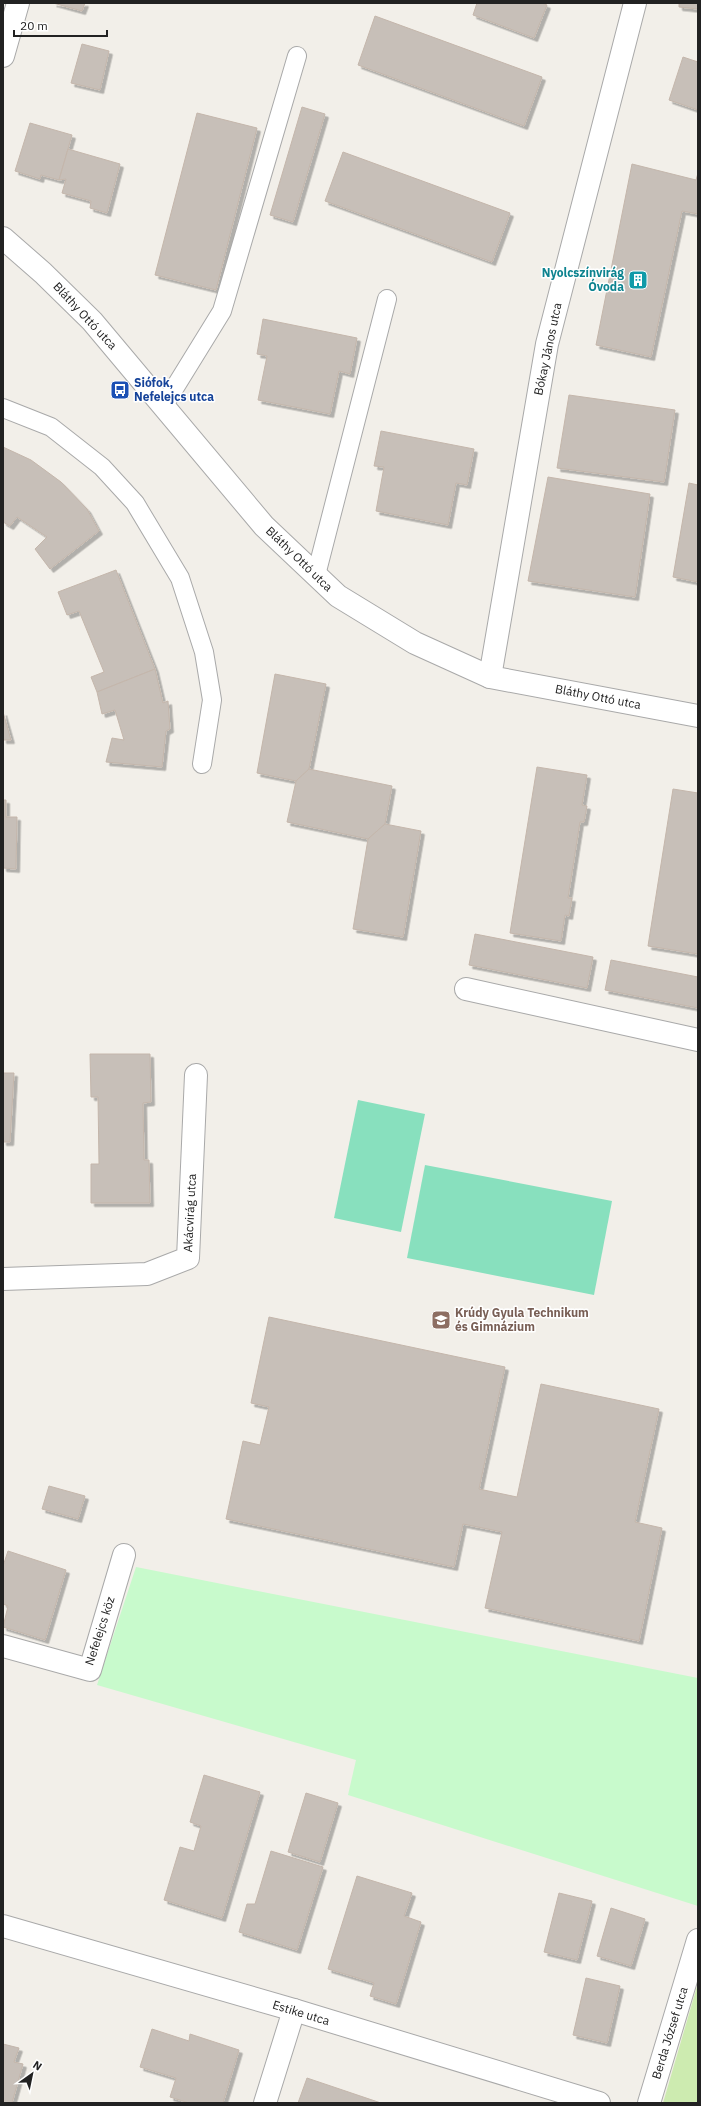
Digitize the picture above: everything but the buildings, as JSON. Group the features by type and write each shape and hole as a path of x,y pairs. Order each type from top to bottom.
{"street":[{"path":"3,56 18,3"},
{"name":"Bókay János utca","path":"490,677 547,344 635,3"},
{"name":"Bláthy Ottó utca","path":"3,238 44,273 92,321 264,526 338,596 415,643 490,677 698,716"},
{"path":"466,989 698,1040"},
{"name":"Akácvirág utca","path":"3,1279 147,1274 188,1258 196,1075"},
{"name":"Nefelejcs köz","path":"3,1646 90,1670 124,1555"},
{"name":"Estike utca","path":"3,1926 294,2010 598,2103"},
{"name":"Berda József utca","path":"649,2103 698,1940"},
{"path":"265,2103 294,2010"}],"lane":[{"path":"164,405 222,311 297,56"},
{"path":"316,575 387,299"},
{"path":"3,408 51,427 102,467 135,503 180,578 204,652 212,700 202,764"}],"green space":[{"path":"358,1100 425,1114 401,1232 334,1218"},
{"path":"425,1165 612,1201 594,1295 407,1258"},
{"path":"136,1567 698,1678 698,1906 348,1795 356,1760 97,1685"},
{"path":"698,1983 698,2103 663,2103"}],"place":[{"name":"Nyolcszínvirág Óvoda","path":"638,280"},
{"name":"Siófok, Nefelejcs utca","path":"120,390"},
{"name":"Krúdy Gyula Technikum és Gimnázium","path":"441,1320"}]}
